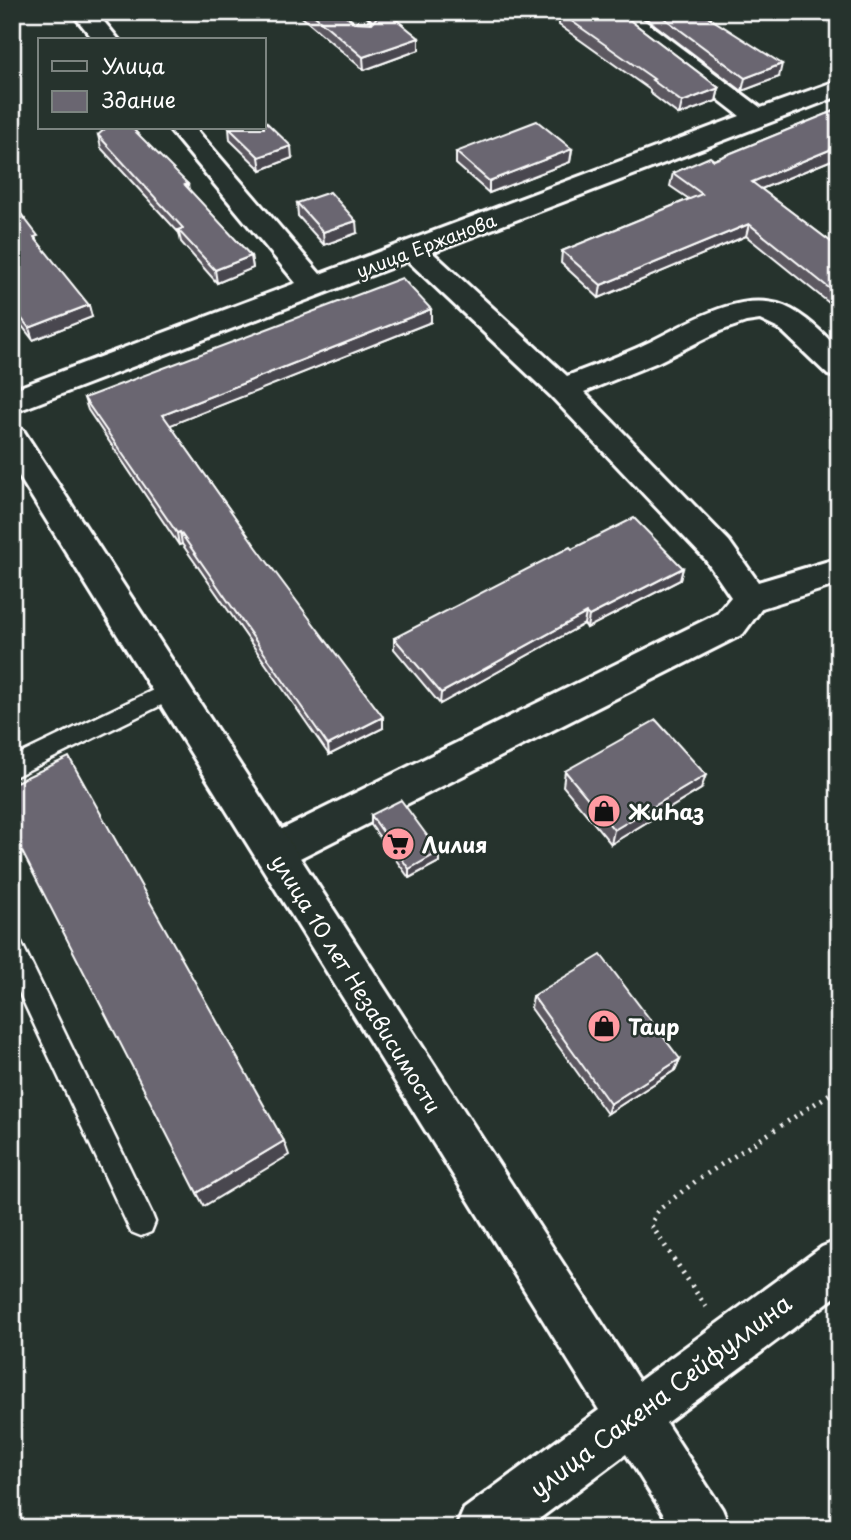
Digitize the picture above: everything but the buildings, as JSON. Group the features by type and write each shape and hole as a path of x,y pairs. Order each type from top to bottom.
{"street":[{"path":"83,12 105,38"},
{"path":"618,12 760,118"},
{"name":"улица Ержанова","path":"12,402 839,87"},
{"path":"183,130 316,287"},
{"path":"413,250 562,389 717,550 750,598"},
{"path":"562,389 648,355 720,321 756,310 771,312 800,329 839,368"},
{"name":"улица 10 лет Независимости","path":"12,438 703,1528"},
{"path":"274,852 730,624 750,598 839,571"},
{"name":"улица Сакена Сейфуллина","path":"483,1528 631,1415 839,1264"}],"lane":[{"path":"12,769 172,690"},
{"path":"12,950 141,1222"}],"path":[{"path":"730,1343 651,1226 658,1210 696,1181 839,1088"}],"place":[{"name":"ЖиҺаз","path":"604,811"},
{"name":"Лилия","path":"398,844"},
{"name":"Таир","path":"604,1026"}]}
